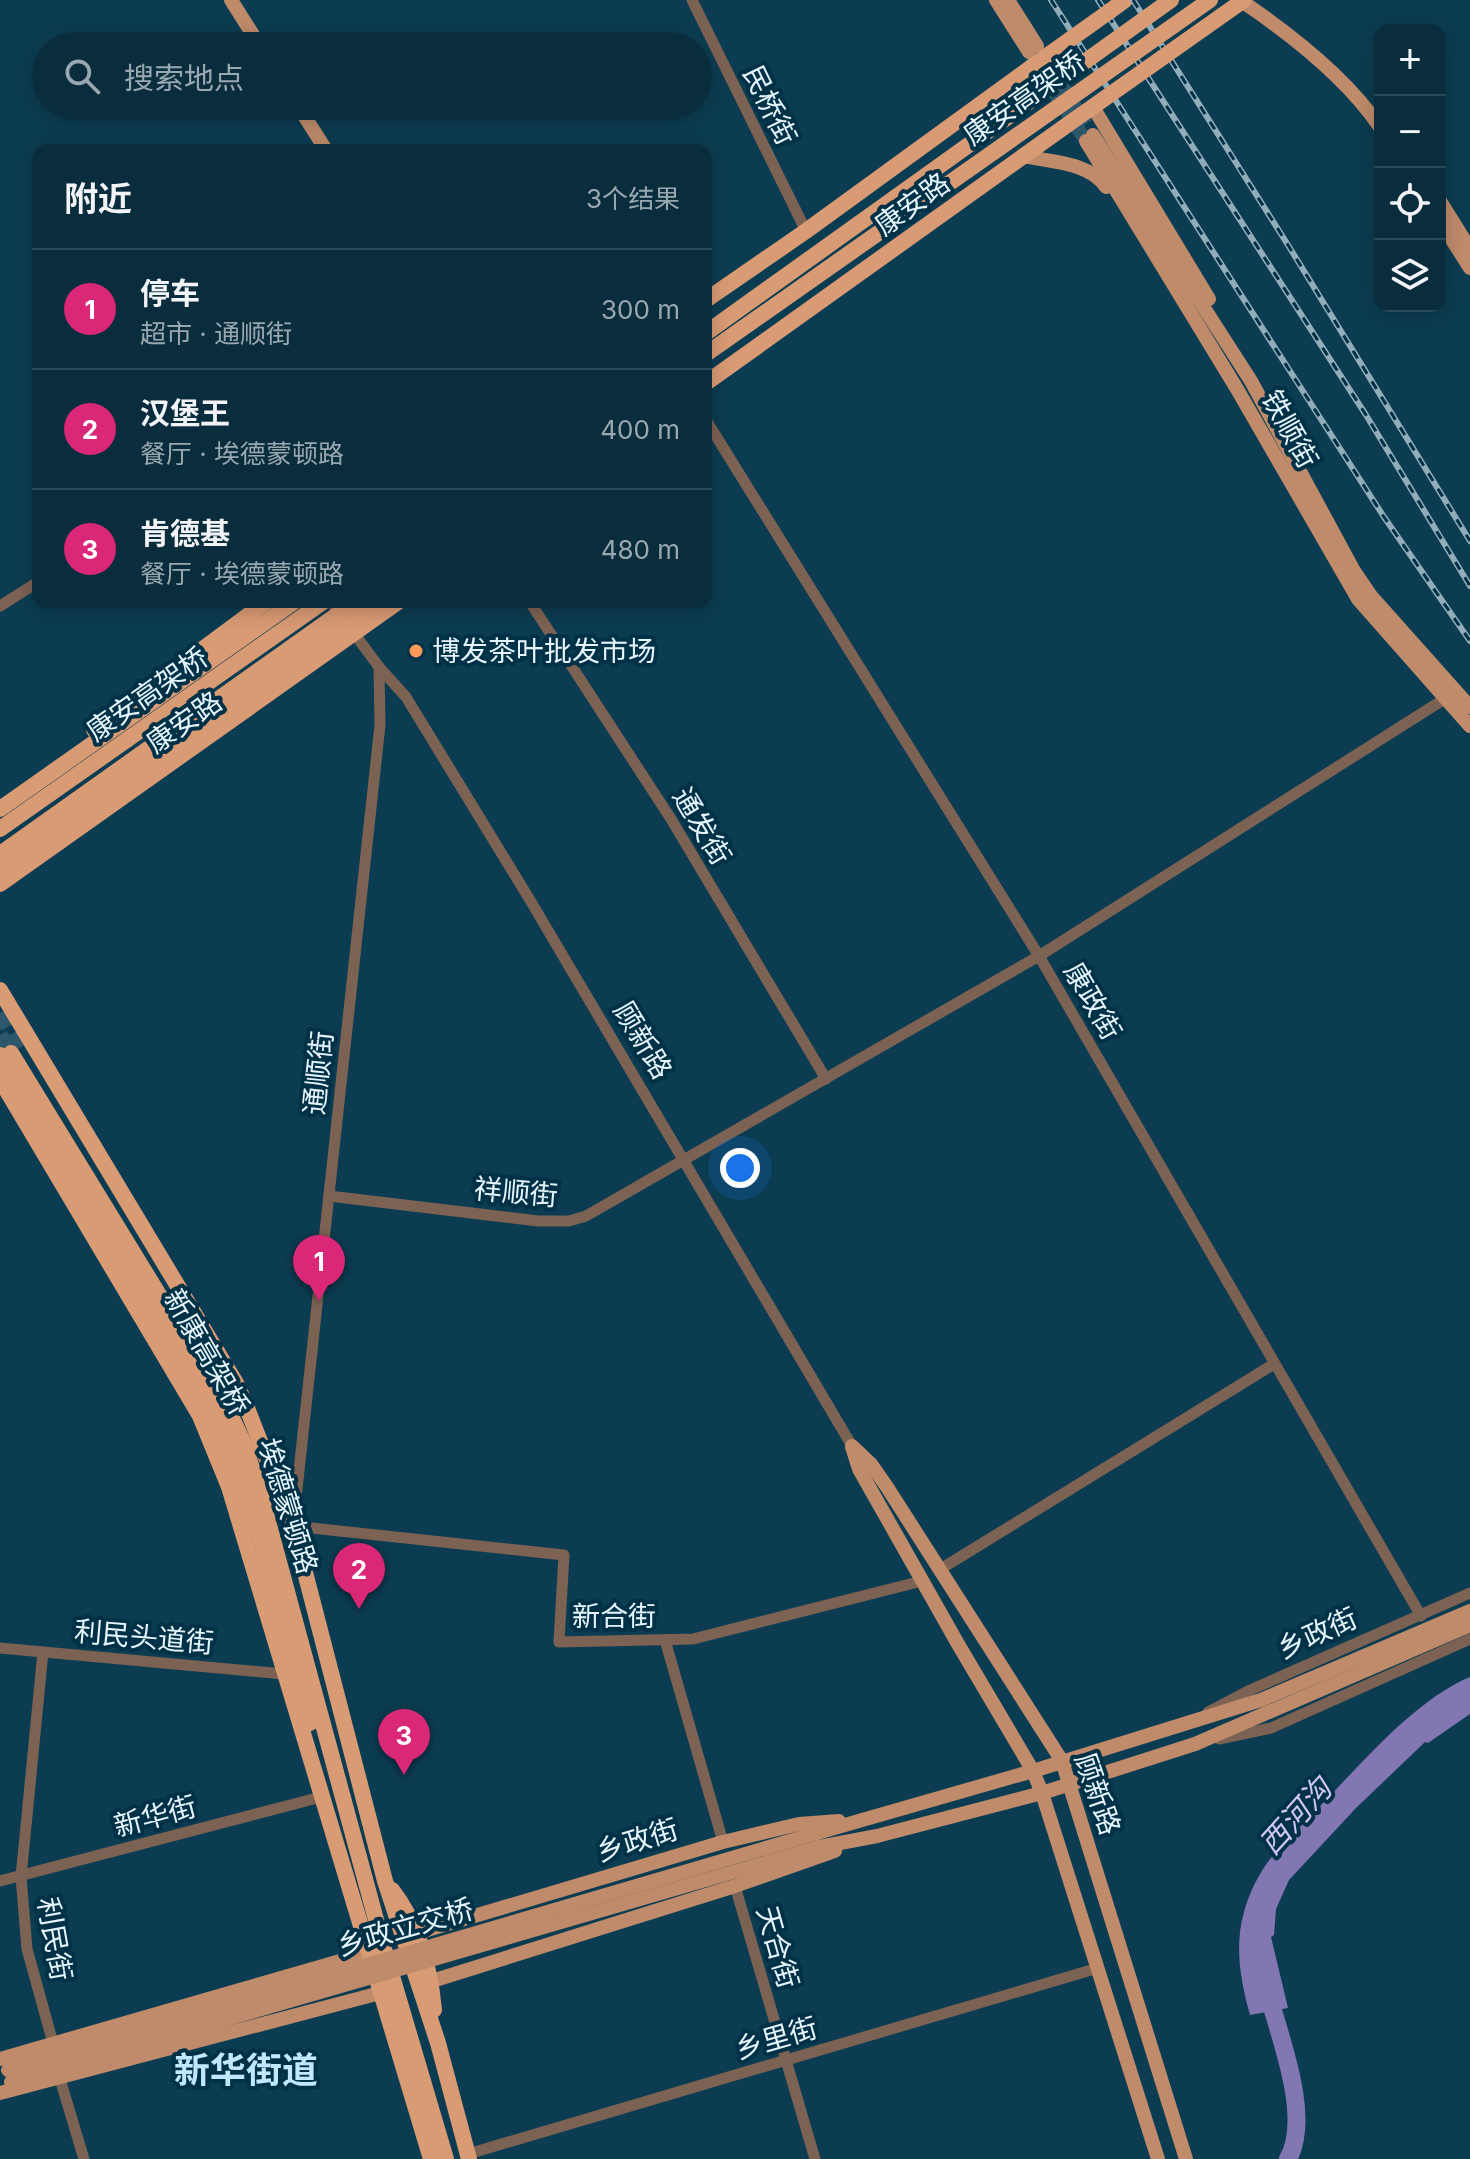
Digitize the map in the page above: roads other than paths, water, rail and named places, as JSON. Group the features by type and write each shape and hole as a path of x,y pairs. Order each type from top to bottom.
{"highway":[{"name":"康安路","path":"712,296 806,231 1034,54 1125,0"},
{"name":"康安高架桥","path":"712,329 1171,0"},
{"path":"1177,22 1210,0"},
{"path":"1177,22 1223,0"},
{"name":"康安路","path":"712,379 1242,0"},
{"name":"康安高架桥","path":"712,350 1177,22"},
{"name":"康安路","path":"0,799 258,608"},
{"path":"0,809 285,608"},
{"name":"康安高架桥","path":"0,829 314,608"},
{"name":"康安高架桥","path":"1,870 347,608"},
{"path":"1,870 370,608"},
{"name":"康安路","path":"1,870 390,608"},
{"name":"埃德蒙顿路","path":"0,990 236,1383 293,1526 385,1881 438,2043 468,2157"},
{"name":"埃德蒙顿路","path":"11,1052 254,1428"},
{"name":"埃德蒙顿路","path":"11,1052 224,1401 245,1446 263,1503 376,1951 446,2159"},
{"name":"新康高架桥","path":"11,1052 229,1444 258,1532 326,1796"},
{"name":"埃德蒙顿路","path":"2,1087 200,1416 229,1487 284,1674 326,1796"},
{"path":"326,1796 376,1951"},
{"path":"385,1881 406,1908 417,1933 432,1981 438,2043"},
{"name":"埃德蒙顿路","path":"376,1951 380,1993 431,2159"}],"main road":[{"path":"231,0 251,32"},
{"path":"996,0 1034,54"},
{"path":"1008,0 1034,54"},
{"path":"1242,0 1282,28 1374,121"},
{"path":"1253,0 1295,29 1374,105"},
{"path":"1093,107 1243,355 1244,385"},
{"path":"307,120 322,144"},
{"name":"铁顺街","path":"1089,138 1244,385 1354,571 1371,596 1470,707"},
{"path":"1023,156 1085,169 1101,180 1220,372 1244,385"},
{"path":"1446,211 1470,249"},
{"path":"1446,230 1470,268"},
{"name":"铁顺街","path":"1244,385 1358,599 1470,726"},
{"name":"顾新路","path":"852,1446 871,1464 887,1487 1062,1761 1186,2159"},
{"name":"顾新路","path":"852,1446 859,1469 1033,1771 1158,2159"},
{"name":"乡政街","path":"818,1840 876,1817 1261,1700 1470,1611"},
{"path":"432,1981 735,1886 877,1836 1042,1793 1195,1744 1470,1625"},
{"name":"乡政街","path":"417,1933 723,1842 799,1824 876,1817"},
{"path":"818,1840 877,1836"},
{"name":"乡政立交桥","path":"3,2077 818,1840"},
{"path":"3,2077 53,2043 376,1951"},
{"path":"3,2077 60,2079 380,1993"}],"street":[{"name":"民桥街","path":"692,0 708,32"},
{"name":"民桥街","path":"712,41 806,231"},
{"name":"康政街","path":"712,430 1039,956 1421,1616"},
{"path":"0,606 32,586"},
{"path":"335,608 379,667"},
{"name":"通发街","path":"534,608 671,819 826,1079"},
{"name":"顾新路","path":"379,667 406,697 684,1159 852,1446"},
{"name":"通顺街","path":"293,1526 380,725 379,667"},
{"name":"祥顺街","path":"329,1196 538,1221 569,1221 599,1209 1039,956 1446,698"},
{"path":"939,1570 1274,1364"},
{"name":"新合街","path":"293,1526 564,1555 559,1642 693,1639 922,1581"},
{"name":"乡政街","path":"1186,1724 1248,1691 1470,1593"},
{"path":"1195,1744 1271,1728 1470,1639"},
{"path":"665,1640 723,1842"},
{"name":"利民头道街","path":"0,1648 284,1674"},
{"name":"利民街","path":"43,1652 21,1877 27,1949 53,2043"},
{"name":"新华街","path":"0,1881 326,1796"},
{"name":"天合街","path":"735,1886 815,2159"},
{"name":"乡里街","path":"468,2157 786,2059 1098,1968"},
{"path":"60,2079 84,2159"}],"waterway":[{"name":"西河沟","path":"1267,1990 1295,2099 1297,2121 1288,2159"}],"tunnel":[{"path":"1040,50 1086,124"},
{"path":"1031,56 1086,141"},
{"path":"0,1013 21,1048"},
{"path":"0,1035 11,1053"}],"railway":[{"path":"1051,0 1384,517 1470,641"},
{"path":"1098,0 1366,415 1470,586"},
{"path":"1133,0 1470,541"}],"place":[{"name":"博发茶叶批发市场","path":"416,651"},
{"name":"停车","path":"319,1301"},
{"name":"汉堡王","path":"359,1609"},
{"name":"肯德基","path":"404,1775"}],"district":[{"name":"新华街道","path":"246,2070"}]}
